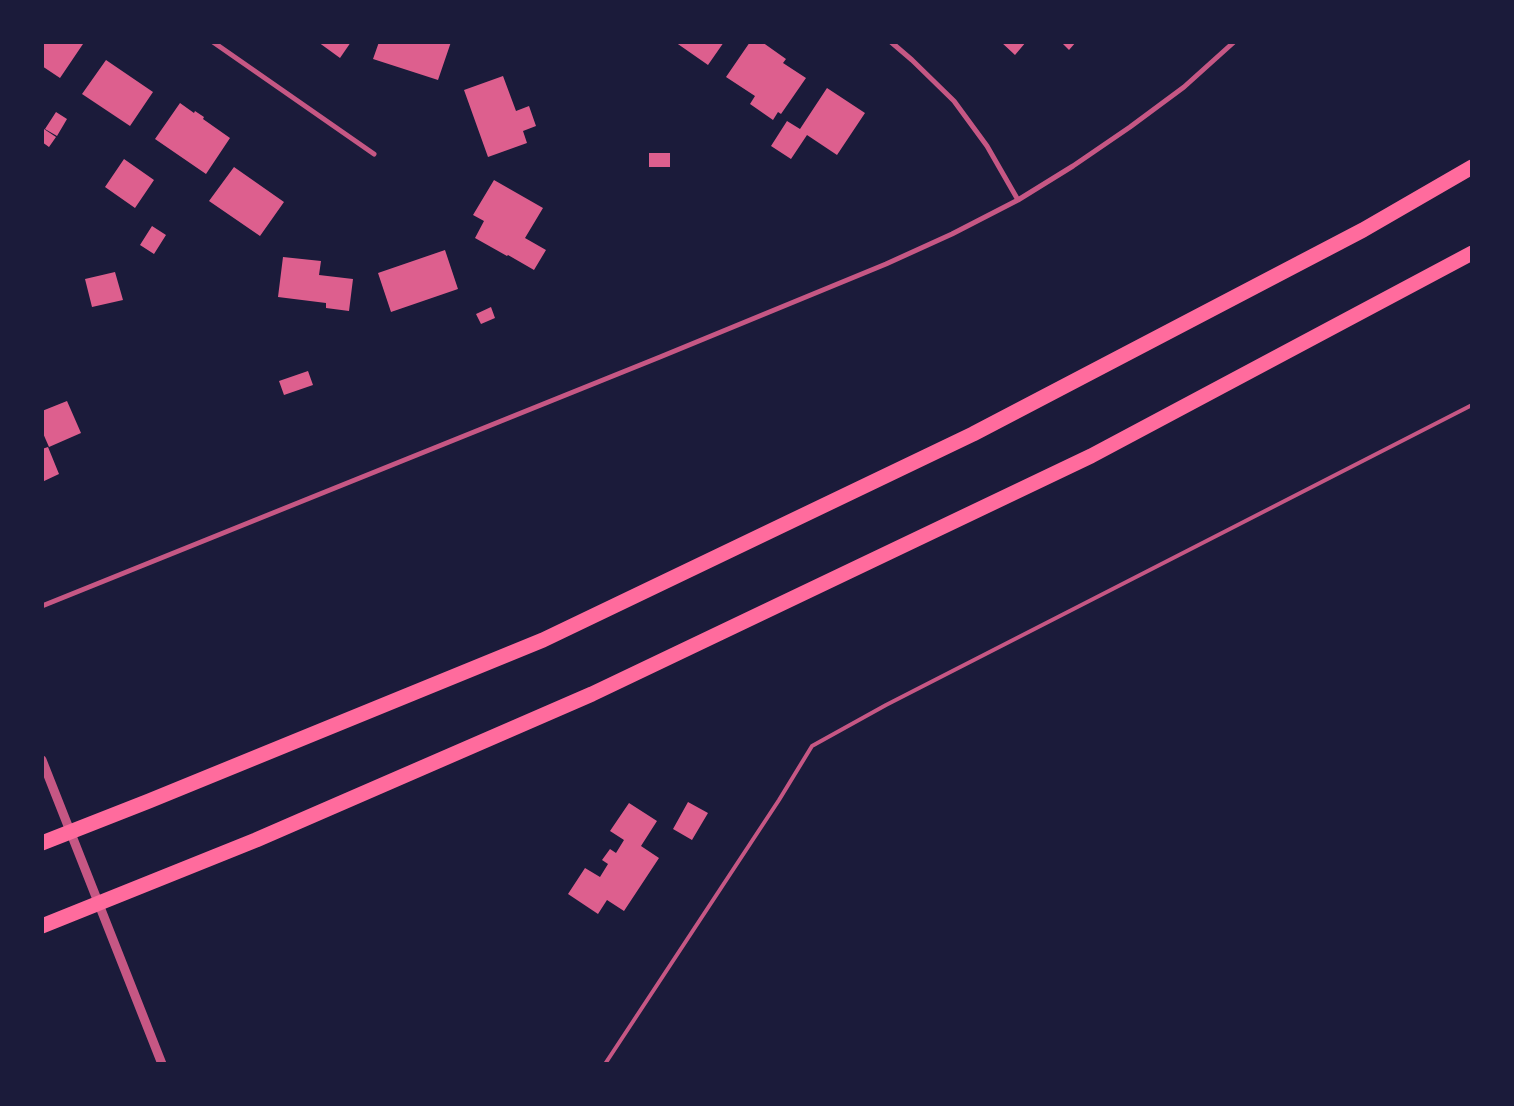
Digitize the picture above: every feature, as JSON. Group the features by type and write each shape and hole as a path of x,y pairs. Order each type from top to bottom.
{"highway":[{"path":"42,843 543,640 973,434 1363,230 1472,167"},
{"path":"42,926 256,840 592,694 1082,461 1472,252"}],"street":[{"path":"213,42 374,154"},
{"path":"891,42 954,101 987,146 1018,200"},
{"path":"42,606 877,268 952,234 1018,200 1073,166 1184,87 1234,42"},
{"path":"42,760 162,1064"}],"lane":[{"path":"605,1064 779,800 812,746 860,719 1472,405"}],"building":[{"path":"42,42 81,42 83,44 60,78 42,66"},
{"path":"318,42 351,42 340,58"},
{"path":"379,42 451,42 438,80 373,59"},
{"path":"675,42 724,42 708,65"},
{"path":"750,42 762,42 786,59 783,63 806,78 781,114 778,112 773,120 750,104 755,96 726,77"},
{"path":"1001,42 1026,42 1015,55"},
{"path":"1061,42 1076,42 1069,50"},
{"path":"106,60 153,92 130,126 82,94"},
{"path":"503,76 516,111 529,106 536,126 523,131 527,143 488,157 464,90"},
{"path":"827,88 865,113 837,155 807,135 791,159 771,146 787,121 800,129"},
{"path":"180,103 194,113 195,111 204,117 203,119 230,138 206,174 155,139"},
{"path":"56,112 67,119 57,136 45,129"},
{"path":"44,129 56,137 49,147 42,142 42,132"},
{"path":"649,153 670,153 670,167 649,167"},
{"path":"124,159 154,180 135,208 105,187"},
{"path":"234,167 284,202 260,236 209,201"},
{"path":"494,180 543,208 525,238 546,250 534,270 475,238 484,221 473,215"},
{"path":"152,226 166,235 154,254 140,245"},
{"path":"445,250 458,289 391,312 378,273"},
{"path":"283,257 321,261 319,275 353,279 349,311 326,308 326,303 278,297"},
{"path":"115,272 123,300 92,307 85,279"},
{"path":"491,307 495,318 481,324 476,314"},
{"path":"308,371 313,385 284,395 279,381"},
{"path":"67,401 81,433 49,447 42,431 42,411"},
{"path":"48,447 59,474 42,482 42,449"},
{"path":"688,802 708,813 692,840 673,829"},
{"path":"629,803 657,821 641,846 659,858 624,911 607,900 598,914 568,894 585,868 600,877 608,864 602,860 610,849 616,853 624,840 610,831"}]}
